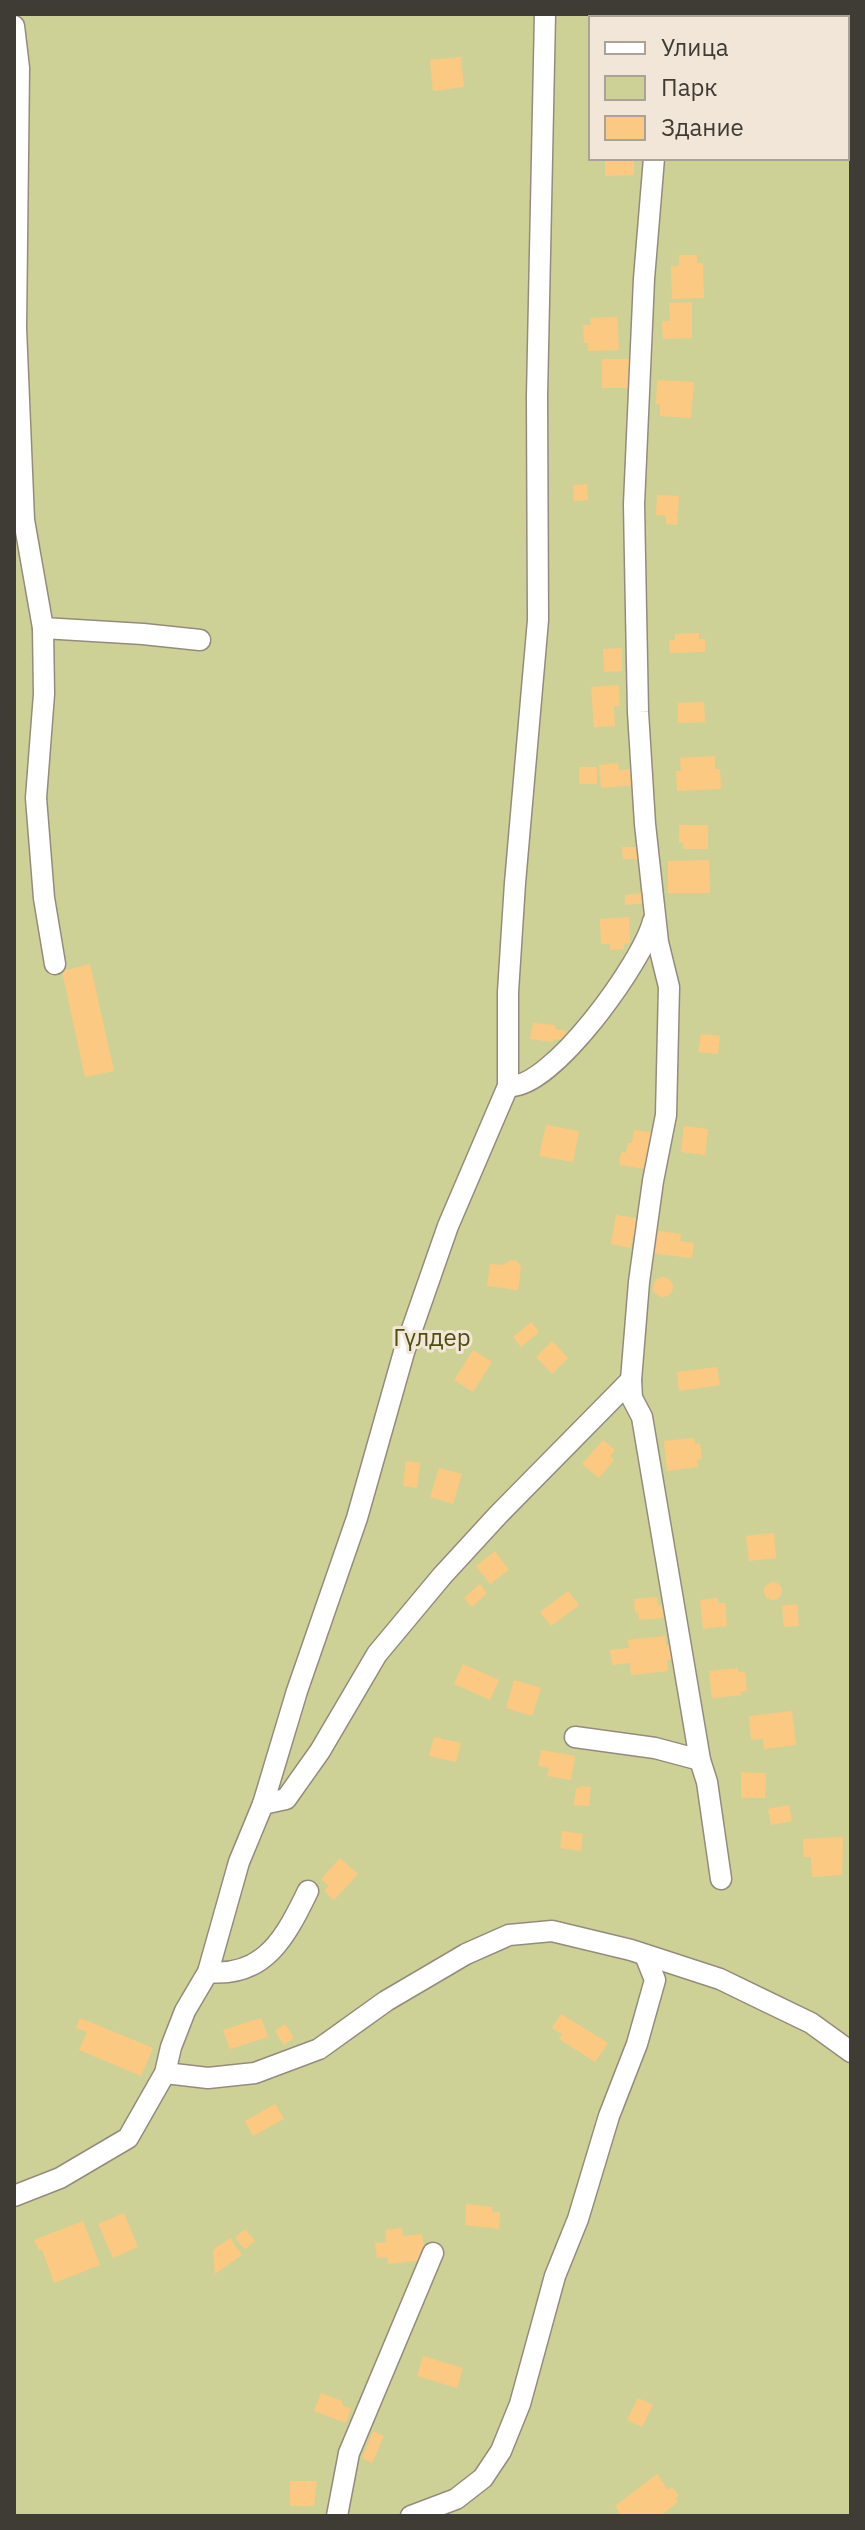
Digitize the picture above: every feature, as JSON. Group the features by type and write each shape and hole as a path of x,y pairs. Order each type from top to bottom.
{"street":[{"path":"14,2196 60,2178 128,2138 165,2073 185,2011 208,1972 239,1862 263,1804 297,1691 357,1518 404,1352 448,1226 508,1086 508,992 515,883 538,620 537,396 545,14"},
{"path":"14,26 19,68 16,328 24,505 43,628 44,694 36,798 44,898 55,964"},
{"path":"654,160 644,279 634,504 638,712 654,913 669,987 666,1115 639,1282 631,1380 632,1398 642,1417 700,1760 707,1782 721,1879"},
{"path":"43,628 200,640"},
{"path":"508,1086 517,1087 548,1068 583,1035 650,934 654,913"},
{"path":"263,1804 286,1799 320,1751 377,1654 442,1576 631,1380"},
{"path":"575,1737 655,1748 700,1760"},
{"path":"208,1972 231,1975 272,1953 294,1921 308,1891"},
{"path":"165,2073 208,2078 255,2073 319,2049 399,1993 466,1954 509,1935 552,1931 645,1955 720,1979 811,2023 851,2052"},
{"path":"411,2516 456,2499 483,2478 501,2451 516,2416 555,2276 578,2219 609,2116 637,2044 655,1980 645,1955"},
{"path":"337,2516 349,2453 433,2253"}],"green space":[{"name":"Гүлдер","path":"14,14 851,14 851,2516 14,2516"}],"building":[{"path":"461,57 464,87 433,91 430,60"},
{"path":"605,160 634,160 634,175 605,176"},
{"path":"679,255 697,255 697,263 703,263 704,298 672,299 671,266 679,266"},
{"path":"692,302 692,338 663,339 662,321 670,321 669,303"},
{"path":"617,317 619,350 588,351 588,343 584,343 583,325 591,325 590,318"},
{"path":"602,359 633,359 630,388 602,388"},
{"path":"657,380 694,382 691,418 660,416 660,404 656,404"},
{"path":"587,484 588,500 574,501 573,485"},
{"path":"657,495 679,496 677,525 666,524 666,516 656,515"},
{"path":"699,633 699,639 705,639 705,652 670,653 669,640 675,640 675,634"},
{"path":"622,648 622,671 604,672 603,649"},
{"path":"619,685 620,706 614,706 615,726 594,727 591,687"},
{"path":"704,702 705,722 678,723 678,703"},
{"path":"715,756 715,769 720,769 721,789 677,791 676,771 681,771 680,758"},
{"path":"618,763 619,770 633,769 634,785 601,788 599,765"},
{"path":"579,767 597,767 597,784 579,784"},
{"path":"679,825 708,825 708,849 683,849 683,843 679,843"},
{"path":"622,847 637,847 637,859 623,859"},
{"path":"709,860 710,893 668,893 668,861"},
{"path":"644,893 645,903 625,905 625,895"},
{"path":"629,917 630,943 624,944 624,949 610,950 610,944 601,944 600,919"},
{"path":"90,964 114,1071 85,1077 62,971"},
{"path":"533,1023 555,1025 555,1029 566,1031 565,1040 530,1039"},
{"path":"701,1034 720,1036 718,1054 698,1052"},
{"path":"546,1125 579,1131 573,1162 539,1156"},
{"path":"684,1126 708,1129 705,1155 681,1152"},
{"path":"634,1130 656,1133 652,1159 647,1159 645,1169 619,1165 621,1152 626,1153 628,1143 632,1143"},
{"path":"616,1215 642,1219 640,1236 633,1235 631,1248 611,1244"},
{"path":"652,1230 681,1234 680,1241 694,1243 692,1258 649,1253"},
{"path":"511,1260 517,1261 521,1267 518,1290 487,1286 490,1264 503,1265"},
{"path":"663,1277 670,1280 673,1287 670,1294 663,1297 656,1294 653,1287 656,1280"},
{"path":"531,1322 539,1332 521,1347 513,1337"},
{"path":"552,1341 568,1358 552,1374 536,1357"},
{"path":"473,1350 492,1362 473,1392 454,1380"},
{"path":"717,1367 720,1385 679,1391 677,1372"},
{"path":"694,1438 695,1444 700,1443 702,1459 697,1460 698,1467 667,1471 664,1441"},
{"path":"603,1440 615,1450 610,1456 614,1460 599,1478 582,1464"},
{"path":"406,1461 420,1463 417,1488 403,1486"},
{"path":"439,1468 462,1474 453,1504 430,1497"},
{"path":"774,1533 776,1558 749,1561 746,1536"},
{"path":"495,1551 509,1570 490,1584 476,1566"},
{"path":"773,1582 782,1591 773,1600 764,1591"},
{"path":"480,1584 487,1593 472,1607 464,1598"},
{"path":"568,1591 579,1605 551,1626 540,1612"},
{"path":"657,1597 658,1606 662,1605 663,1618 639,1620 634,1599"},
{"path":"718,1598 718,1603 725,1603 727,1626 703,1629 700,1600"},
{"path":"797,1604 799,1626 784,1627 782,1606"},
{"path":"665,1636 666,1645 671,1645 672,1660 667,1660 668,1671 631,1675 630,1663 612,1665 610,1650 629,1648 628,1640"},
{"path":"463,1664 499,1680 490,1700 454,1684"},
{"path":"738,1668 738,1672 745,1672 747,1691 741,1692 742,1695 712,1698 709,1671"},
{"path":"514,1680 541,1688 532,1716 506,1708"},
{"path":"792,1711 796,1745 764,1749 763,1739 751,1740 749,1716"},
{"path":"434,1737 461,1743 456,1762 429,1756"},
{"path":"541,1750 575,1756 571,1780 547,1776 549,1768 538,1766"},
{"path":"741,1772 766,1773 765,1798 741,1798"},
{"path":"591,1787 589,1806 574,1805 576,1788"},
{"path":"789,1805 792,1821 771,1825 768,1809"},
{"path":"562,1831 583,1834 581,1851 560,1848"},
{"path":"843,1837 842,1875 812,1877 811,1857 804,1857 803,1839"},
{"path":"340,1858 358,1874 334,1900 324,1891 329,1886 321,1879"},
{"path":"561,2014 608,2043 595,2062 559,2039 562,2034 552,2028"},
{"path":"80,2018 153,2048 141,2076 79,2050 87,2032 76,2028"},
{"path":"261,2018 268,2037 230,2049 223,2030"},
{"path":"285,2024 294,2038 284,2045 275,2031"},
{"path":"275,2104 284,2119 253,2136 245,2121"},
{"path":"466,2204 493,2207 492,2212 500,2212 499,2229 465,2225"},
{"path":"124,2213 138,2247 113,2258 98,2224"},
{"path":"83,2221 100,2265 54,2283 42,2249 39,2250 34,2240"},
{"path":"402,2228 403,2236 422,2234 425,2260 388,2264 387,2257 377,2258 375,2243 386,2242 385,2230"},
{"path":"245,2229 255,2241 245,2249 235,2238"},
{"path":"230,2238 242,2255 215,2274 213,2250"},
{"path":"423,2356 463,2368 457,2388 417,2376"},
{"path":"321,2393 342,2401 343,2406 351,2409 346,2423 314,2411"},
{"path":"638,2398 653,2405 642,2427 627,2420"},
{"path":"373,2431 384,2436 372,2463 362,2458"},
{"path":"657,2474 668,2490 672,2487 679,2496 675,2498 678,2502 660,2516 622,2516 615,2506"},
{"path":"290,2481 317,2481 314,2506 290,2506"}]}
